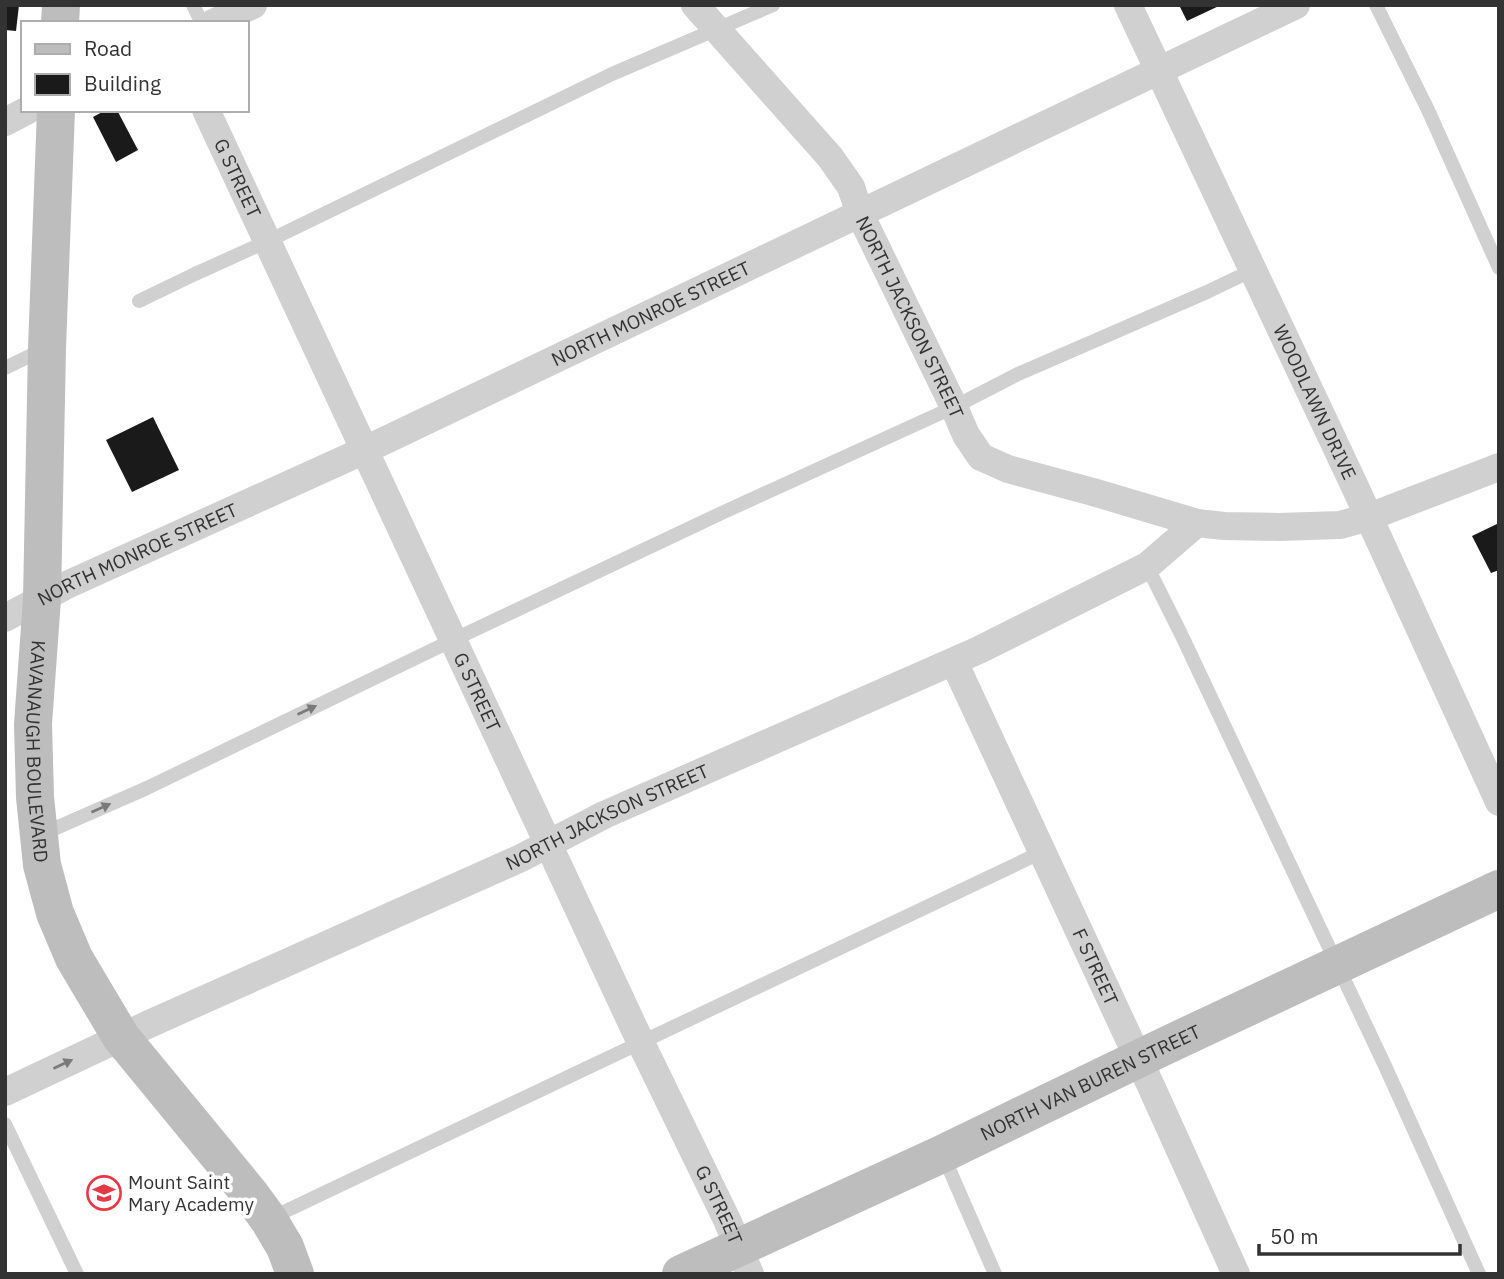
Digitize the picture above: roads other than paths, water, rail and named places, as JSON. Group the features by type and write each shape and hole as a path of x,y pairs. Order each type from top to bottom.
{"street":[{"path":"217,21 253,5"},
{"name":"NORTH JACKSON STREET","path":"695,5 830,157 851,187 860,214 966,435 981,457 1008,469 1197,523 1224,526 1340,526 1499,467"},
{"name":"WOODLAWN DRIVE","path":"1128,5 1369,517 1499,802"},
{"name":"NORTH MONROE STREET","path":"5,618 69,583 365,450 1296,5"},
{"path":"5,122 24,112"},
{"name":"KAVANAUGH BOULEVARD","path":"56,112 47,348 42,599 33,724 35,797 42,865 55,913 74,958 121,1037 250,1194 285,1247 295,1274"},
{"name":"G STREET","path":"207,112 744,1260"},
{"name":"NORTH JACKSON STREET","path":"5,1092 549,844 604,815 954,662 1147,566 1197,523"},
{"name":"F STREET","path":"954,662 1236,1274"},
{"name":"NORTH VAN BUREN STREET","path":"681,1274 744,1260 942,1154 1499,890"}],"lane":[{"path":"193,5 201,21"},
{"path":"139,301 268,242 612,74 773,5"},
{"path":"1377,5 1499,268"},
{"path":"39,835 147,788 726,511 954,407 1018,374 1253,270"},
{"path":"5,368 47,348"},
{"path":"1147,566 1338,966 1479,1274"},
{"path":"269,1220 1042,852"},
{"path":"5,1124 77,1274"},
{"path":"942,1154 995,1274"}],"place":[{"name":"Mount Saint Mary Academy","path":"104,1193"}]}
